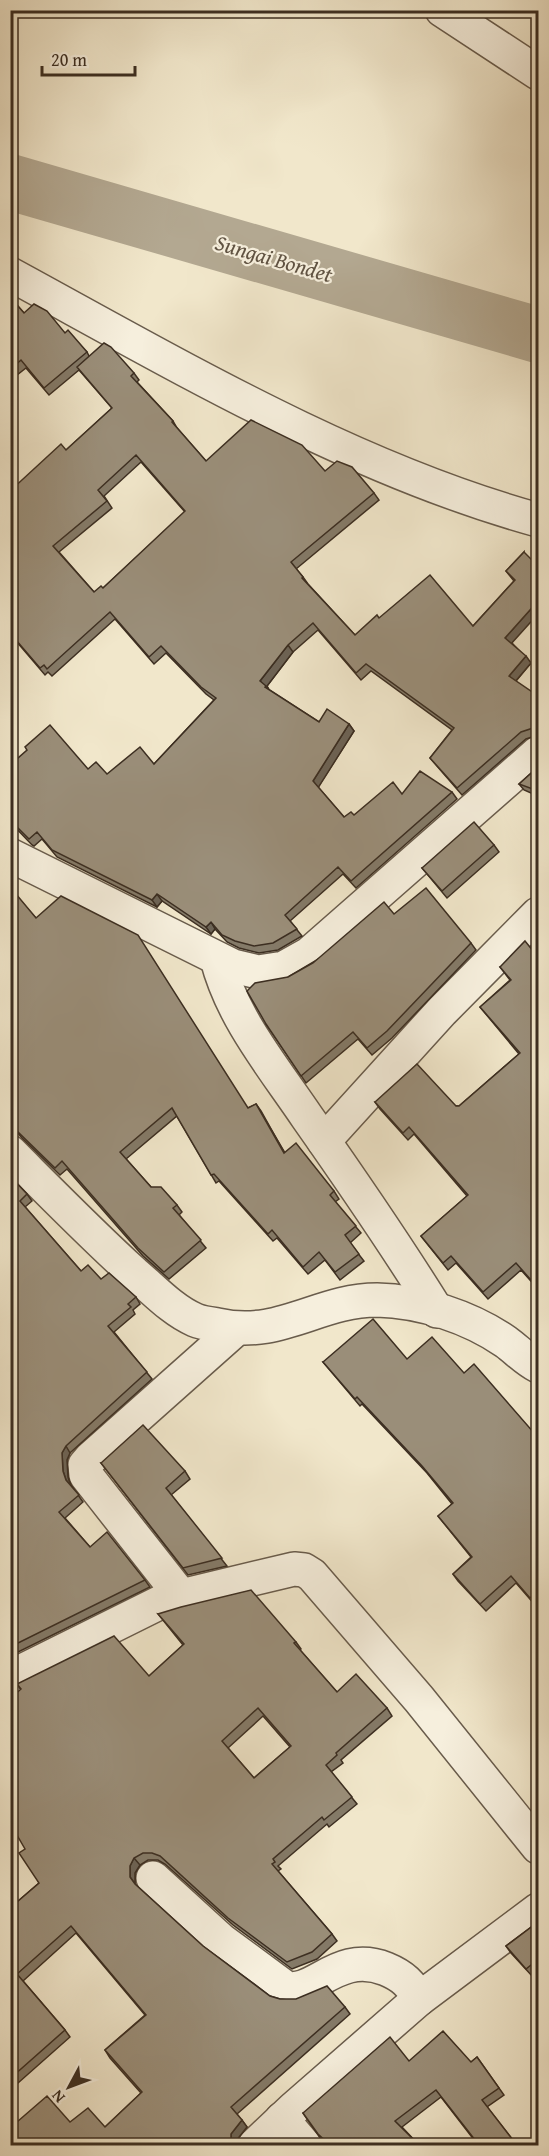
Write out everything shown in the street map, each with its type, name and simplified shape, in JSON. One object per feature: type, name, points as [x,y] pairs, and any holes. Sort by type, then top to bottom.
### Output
[{"type":"street","points":[[442,10],[538,73]]},
{"type":"street","points":[[10,274],[187,370],[303,428],[421,482],[538,520]]},
{"type":"street","points":[[10,855],[122,912],[178,937],[217,959],[258,972],[284,968],[309,954],[538,753]]},
{"type":"street","points":[[324,1141],[442,1011],[538,914]]},
{"type":"street","points":[[217,959],[223,982],[250,1034],[395,1243],[437,1311]]},
{"type":"street","points":[[10,1152],[88,1232],[168,1302],[196,1320],[236,1329],[283,1324],[350,1302],[378,1300],[417,1305],[464,1319],[505,1341],[538,1366]]},
{"type":"street","points":[[181,1596],[87,1475],[85,1465],[236,1329]]},
{"type":"street","points":[[10,1677],[163,1601],[294,1569],[304,1570],[312,1575],[419,1699],[538,1847]]},
{"type":"street","points":[[153,1878],[221,1940],[286,1988],[297,1989],[341,1967],[365,1963],[377,1965],[405,1978],[419,1999]]},
{"type":"street","points":[[254,2145],[419,1999],[538,1910]]},
{"type":"street","points":[[282,2119],[305,2145]]},
{"type":"building","points":[[10,297],[24,313],[34,304],[47,311],[65,333],[68,330],[87,352],[44,388],[21,360],[12,368],[10,367]]},
{"type":"building","points":[[104,343],[111,347],[134,373],[131,376],[206,461],[251,420],[302,445],[325,471],[337,461],[352,467],[374,493],[291,562],[302,578],[355,635],[377,615],[379,618],[430,575],[473,626],[515,580],[506,571],[524,552],[538,566],[538,601],[505,638],[526,656],[509,676],[538,696],[538,720],[533,728],[521,732],[457,788],[430,758],[454,728],[366,664],[356,673],[313,623],[288,645],[260,681],[265,687],[319,722],[327,709],[349,724],[313,781],[344,817],[351,812],[354,815],[393,782],[402,794],[420,771],[452,792],[351,881],[338,867],[285,915],[297,929],[273,943],[254,946],[222,935],[211,922],[206,927],[157,894],[152,900],[52,850],[37,832],[29,839],[10,820],[10,765],[27,750],[25,747],[50,725],[88,769],[96,762],[107,774],[140,747],[154,764],[216,698],[201,687],[161,646],[149,657],[110,612],[47,669],[44,665],[40,668],[10,633],[10,491],[61,444],[66,450],[112,408],[77,367]],"holes":[[[136,455],[185,511],[103,588],[101,586],[94,592],[53,546],[107,501],[98,490]]]},
{"type":"building","points":[[538,767],[538,791],[519,784]]},
{"type":"building","points":[[474,822],[494,845],[442,891],[422,868]]},
{"type":"building","points":[[426,888],[471,943],[387,1031],[367,1048],[353,1032],[301,1076],[247,991],[255,983],[288,977],[313,963],[384,902],[394,914]]},
{"type":"building","points":[[10,889],[36,918],[61,896],[138,935],[248,1108],[256,1104],[284,1153],[296,1143],[334,1191],[330,1195],[356,1226],[345,1235],[359,1254],[335,1272],[319,1252],[303,1267],[272,1230],[268,1234],[214,1174],[211,1175],[172,1108],[120,1152],[151,1187],[161,1187],[177,1205],[173,1208],[201,1240],[164,1272],[138,1248],[62,1161],[55,1168],[16,1130],[10,1123]]},
{"type":"building","points":[[525,941],[538,957],[538,1167],[532,1173],[538,1179],[538,1288],[516,1263],[483,1292],[451,1256],[443,1263],[421,1236],[468,1195],[409,1127],[403,1133],[375,1102],[417,1064],[456,1106],[459,1106],[520,1053],[480,1007],[511,980],[500,967]]},
{"type":"building","points":[[10,1176],[27,1194],[20,1201],[81,1271],[88,1265],[101,1279],[109,1273],[136,1297],[128,1304],[131,1307],[108,1326],[147,1372],[66,1446],[62,1453],[63,1471],[66,1480],[79,1495],[59,1512],[90,1547],[107,1532],[145,1580],[10,1647]]},
{"type":"building","points":[[373,1319],[407,1359],[432,1337],[464,1373],[474,1364],[534,1433],[538,1429],[538,1591],[530,1598],[511,1576],[480,1604],[453,1574],[472,1557],[438,1516],[453,1503],[422,1466],[357,1397],[355,1399],[323,1362]]},
{"type":"building","points":[[143,1425],[185,1471],[166,1488],[222,1558],[183,1568],[101,1463]]},
{"type":"building","points":[[251,1590],[337,1692],[356,1674],[387,1708],[336,1753],[337,1755],[326,1765],[352,1797],[324,1820],[322,1817],[273,1859],[275,1862],[272,1864],[332,1934],[312,1952],[287,1962],[228,1918],[160,1856],[143,1853],[134,1858],[130,1866],[130,1877],[135,1884],[203,1946],[270,1996],[280,1999],[296,1999],[327,1986],[345,2007],[231,2107],[242,2120],[231,2134],[232,2145],[10,2145],[10,2128],[47,2096],[70,2122],[88,2108],[105,2127],[142,2092],[105,2050],[146,2015],[71,1926],[17,1974],[65,2030],[13,2076],[10,2073],[10,1908],[39,1883],[19,1853],[25,1849],[10,1823],[15,1818],[10,1810],[10,1699],[21,1689],[17,1684],[114,1636],[149,1676],[184,1644],[158,1614]],"holes":[[[258,1708],[291,1746],[254,1778],[222,1741]]]},
{"type":"building","points":[[538,1922],[538,1964],[536,1961],[526,1969],[506,1946]]},
{"type":"building","points":[[443,2031],[471,2062],[477,2057],[499,2088],[482,2100],[515,2145],[479,2145],[436,2090],[395,2121],[419,2145],[330,2145],[318,2134],[303,2113],[390,2037],[409,2061]]},
{"type":"waterway","name":"Sungai Bondet","points":[[10,182],[538,335]]}]
